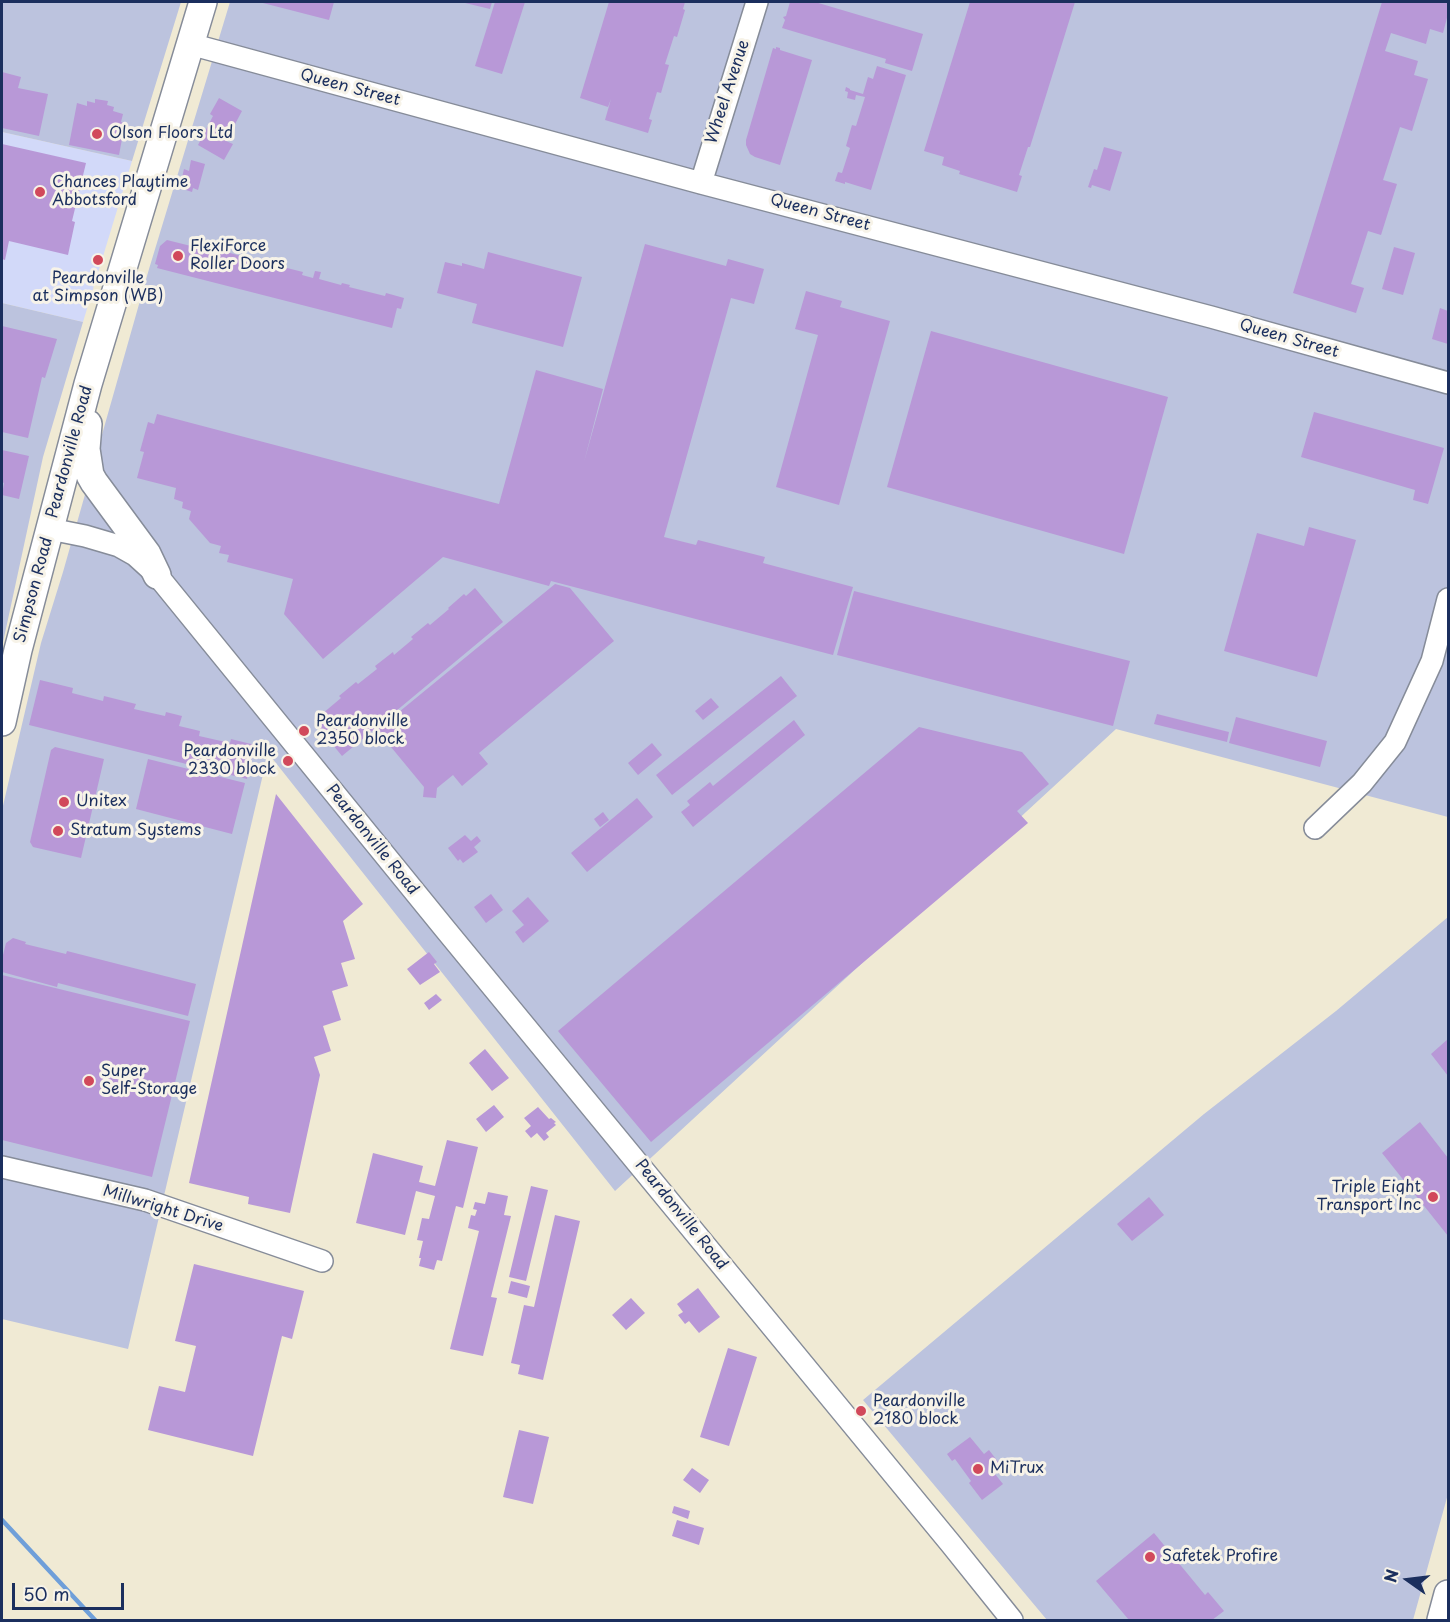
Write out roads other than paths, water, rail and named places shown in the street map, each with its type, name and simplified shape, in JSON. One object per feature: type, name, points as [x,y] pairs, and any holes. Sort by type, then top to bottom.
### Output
[{"type":"main road","name":"Peardonville Road","points":[[50,529],[88,384],[204,2]]},
{"type":"main road","points":[[88,384],[86,449],[90,475],[147,554],[157,575]]},
{"type":"main road","name":"Simpson Road","points":[[2,722],[50,529]]},
{"type":"main road","points":[[1441,1620],[1449,1594]]},
{"type":"street","name":"Wheel Avenue","points":[[701,183],[757,2]]},
{"type":"street","name":"Queen Street","points":[[190,44],[701,183],[1200,314],[1449,384]]},
{"type":"street","name":"Peardonville Road","points":[[50,529],[119,546],[135,555],[157,575],[1012,1620]]},
{"type":"street","points":[[1315,828],[1362,783],[1395,742],[1432,661],[1449,599]]},
{"type":"street","name":"Millwright Drive","points":[[2,1167],[145,1200],[322,1261]]},
{"type":"waterway","points":[[2,1520],[95,1620]]},
{"type":"place","name":"Olson Floors Ltd","points":[[97,134]]},
{"type":"place","name":"Chances Playtime Abbotsford","points":[[40,192]]},
{"type":"place","name":"FlexiForce Roller Doors","points":[[178,256]]},
{"type":"place","name":"Peardonville at Simpson (WB)","points":[[98,260]]},
{"type":"place","name":"Peardonville 2350 block","points":[[304,731]]},
{"type":"place","name":"Peardonville 2330 block","points":[[288,761]]},
{"type":"place","name":"Unitex","points":[[64,802]]},
{"type":"place","name":"Stratum Systems","points":[[58,831]]},
{"type":"place","name":"Super Self-Storage","points":[[89,1081]]},
{"type":"place","name":"Triple Eight Transport Inc","points":[[1433,1197]]},
{"type":"place","name":"Peardonville 2180 block","points":[[861,1411]]},
{"type":"place","name":"MiTrux","points":[[978,1469]]},
{"type":"place","name":"Safetek Profire","points":[[1150,1557]]}]
